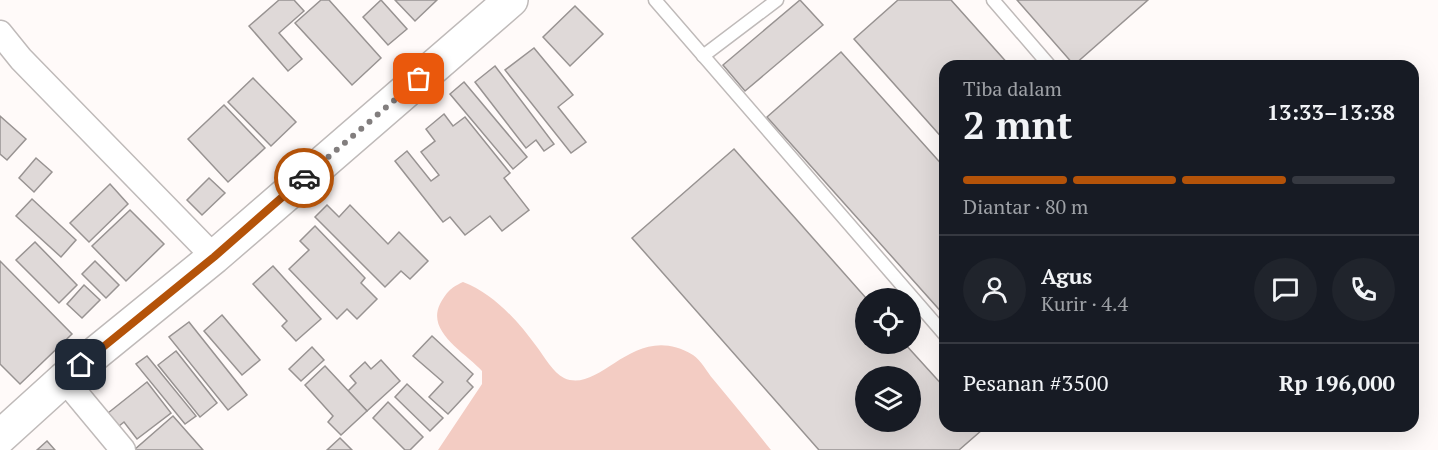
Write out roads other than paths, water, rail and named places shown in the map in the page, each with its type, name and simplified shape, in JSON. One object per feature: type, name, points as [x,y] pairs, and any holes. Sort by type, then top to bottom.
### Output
[{"type":"main road","points":[[0,437],[64,379],[214,257],[511,0]]},
{"type":"street","points":[[0,33],[21,58],[214,257]]},
{"type":"street","points":[[64,379],[123,450]]},
{"type":"lane","points":[[655,0],[939,328]]},
{"type":"lane","points":[[704,56],[777,0]]},
{"type":"lane","points":[[993,0],[1045,60]]}]
